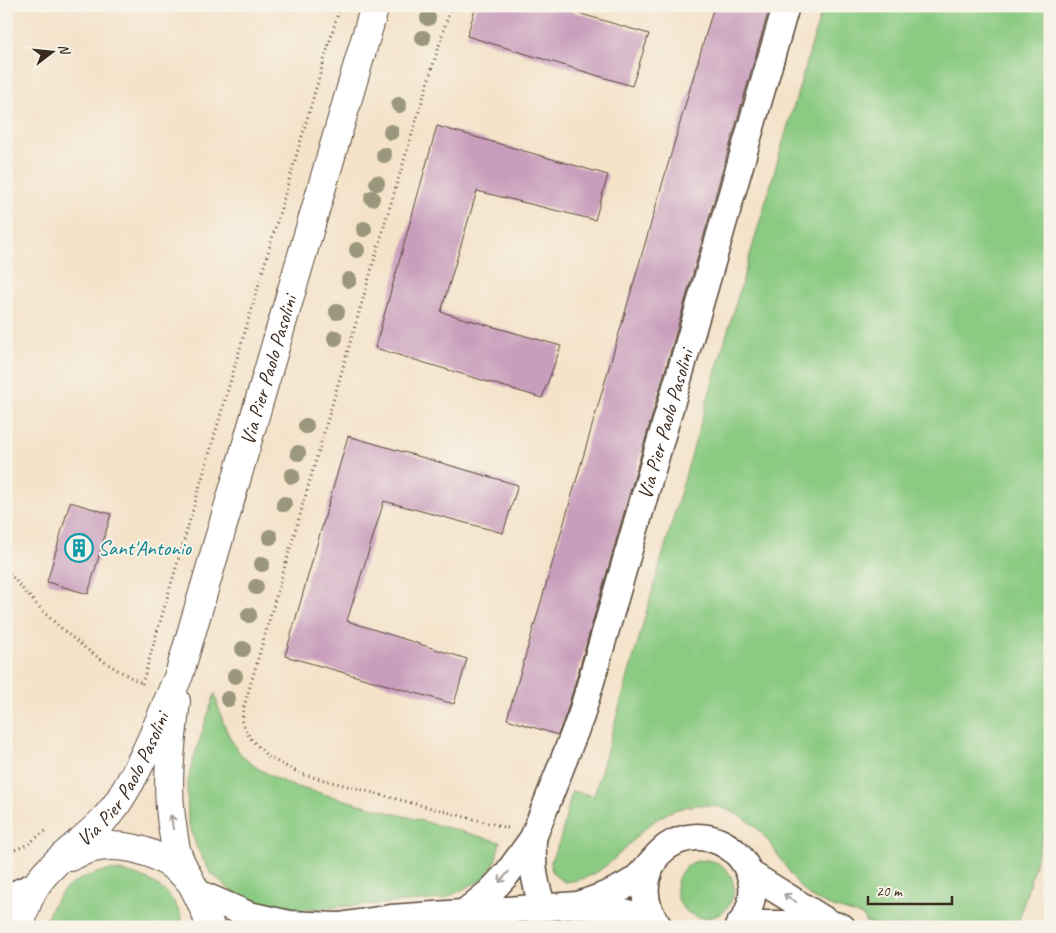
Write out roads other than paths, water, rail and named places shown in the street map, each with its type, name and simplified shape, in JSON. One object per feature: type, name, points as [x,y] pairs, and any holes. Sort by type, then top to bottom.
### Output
[{"type":"main road","name":"Via Pier Paolo Pasolini","points":[[20,927],[25,907],[43,878],[102,822],[117,804],[137,771],[175,683],[375,6]]},
{"type":"main road","name":"Via Pier Paolo Pasolini","points":[[175,683],[168,780],[171,820],[177,853],[208,916],[210,927]]},
{"type":"main road","name":"Via Pier Paolo Pasolini","points":[[43,878],[62,861],[77,853],[99,847],[122,846],[144,850],[165,860],[178,869],[195,888]]},
{"type":"street","name":"Via Pier Paolo Pasolini","points":[[465,912],[490,892],[507,874],[534,836],[581,716],[786,6]]},
{"type":"street","name":"Via Pier Paolo Pasolini","points":[[534,836],[532,861],[535,883],[543,907]]},
{"type":"street","points":[[578,905],[612,893],[634,881],[667,846],[694,836],[704,837],[723,842],[732,848],[740,856],[750,873],[751,903],[746,917],[739,925]]},
{"type":"street","points":[[657,856],[649,871],[645,884],[645,894],[652,917],[659,927]]},
{"type":"street","points":[[750,873],[836,925]]},
{"type":"street","points":[[6,898],[43,878]]},
{"type":"street","points":[[195,888],[249,915],[289,924],[335,926],[391,918],[578,905],[628,914],[659,927]]},
{"type":"street","points":[[739,925],[836,925]]},
{"type":"place","name":"Sant'Antonio","points":[[79,548]]}]
